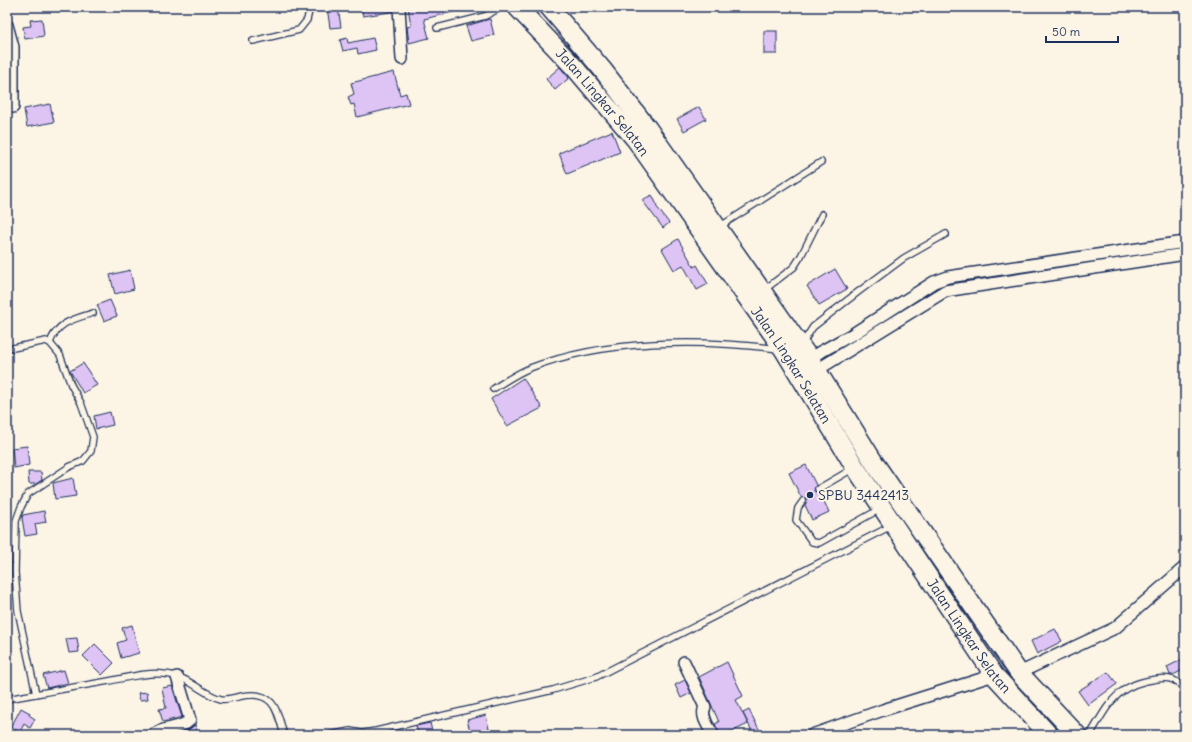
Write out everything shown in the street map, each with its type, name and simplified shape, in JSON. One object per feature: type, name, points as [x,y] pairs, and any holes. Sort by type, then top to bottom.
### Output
[{"type":"highway","name":"Jalan Lingkar Selatan","points":[[517,7],[574,67],[636,140],[800,360],[1019,673],[1077,735]]},
{"type":"highway","name":"Jalan Lingkar Selatan","points":[[549,7],[607,74],[648,129],[762,292],[800,360],[855,467],[892,525],[994,675],[1049,735]]},
{"type":"street","points":[[399,7],[402,59]]},
{"type":"street","points":[[7,25],[13,47],[13,107]]},
{"type":"street","points":[[800,360],[853,334],[934,282],[948,277],[1185,242]]},
{"type":"street","points":[[800,360],[945,291],[1185,254]]},
{"type":"street","points":[[1019,673],[1115,628],[1185,567]]},
{"type":"street","points":[[684,662],[705,707],[704,717],[713,735]]},
{"type":"street","points":[[812,735],[883,710],[994,675]]},
{"type":"street","points":[[153,735],[160,730],[171,732],[190,720],[177,677]]},
{"type":"lane","points":[[253,41],[299,30],[307,20],[310,7]]},
{"type":"lane","points":[[437,28],[485,16],[502,7]]},
{"type":"lane","points":[[717,228],[821,162]]},
{"type":"lane","points":[[762,292],[794,267],[802,256],[822,214]]},
{"type":"lane","points":[[493,390],[529,368],[568,357],[654,343],[699,343],[800,360],[813,328],[904,258],[946,234]]},
{"type":"lane","points":[[50,343],[53,334],[61,324],[93,313]]},
{"type":"lane","points":[[13,348],[35,342],[46,341],[50,343],[60,355],[71,385],[81,403],[93,437],[91,451],[83,461],[56,475],[28,494],[16,521],[15,572],[18,611],[36,694]]},
{"type":"lane","points":[[818,489],[855,467]]},
{"type":"lane","points":[[803,501],[798,508],[796,520],[812,542],[819,543],[882,508]]},
{"type":"lane","points":[[329,735],[350,731],[362,733],[376,732],[570,686],[596,677],[892,525]]},
{"type":"lane","points":[[7,699],[134,677],[163,674],[187,680],[216,697],[225,699],[249,695],[263,696],[270,701],[277,710],[284,735]]},
{"type":"lane","points":[[1090,735],[1105,709],[1118,694],[1131,686],[1166,678],[1174,679],[1180,683],[1185,691]]},
{"type":"building","points":[[327,7],[338,7],[341,27],[330,28]]},
{"type":"building","points":[[361,7],[391,7],[391,12],[363,16]]},
{"type":"building","points":[[408,7],[461,7],[461,10],[424,19],[429,38],[409,43],[407,27],[411,26]]},
{"type":"building","points":[[42,19],[44,36],[25,39],[23,27],[31,26],[30,20]]},
{"type":"building","points":[[490,19],[494,35],[471,41],[466,26]]},
{"type":"building","points":[[764,31],[777,31],[777,54],[764,54]]},
{"type":"building","points":[[347,38],[348,43],[373,38],[376,50],[358,54],[357,48],[343,51],[340,40]]},
{"type":"building","points":[[560,67],[569,78],[555,90],[546,79]]},
{"type":"building","points":[[394,72],[400,95],[406,93],[409,104],[357,117],[354,104],[351,105],[348,97],[354,94],[351,83]]},
{"type":"building","points":[[50,104],[54,122],[27,127],[24,109]]},
{"type":"building","points":[[699,107],[706,119],[684,131],[677,119]]},
{"type":"building","points":[[612,131],[620,152],[567,174],[559,153]]},
{"type":"building","points":[[652,195],[657,205],[656,206],[669,223],[663,228],[642,200]]},
{"type":"building","points":[[678,239],[694,267],[697,265],[708,284],[697,290],[683,265],[674,270],[662,249]]},
{"type":"building","points":[[835,269],[847,289],[819,305],[807,286]]},
{"type":"building","points":[[130,270],[134,289],[115,294],[110,275]]},
{"type":"building","points":[[110,300],[117,316],[104,321],[97,305]]},
{"type":"building","points":[[83,363],[97,385],[83,393],[70,371]]},
{"type":"building","points":[[523,378],[542,408],[507,426],[491,399]]},
{"type":"building","points":[[110,412],[113,425],[96,429],[94,416]]},
{"type":"building","points":[[27,446],[29,465],[14,468],[12,448]]},
{"type":"building","name":"SPBU 3442413","points":[[806,465],[816,485],[814,491],[820,493],[829,512],[812,520],[805,505],[807,499],[801,497],[789,473]]},
{"type":"building","points":[[28,472],[41,472],[42,480],[36,484],[29,484]]},
{"type":"building","points":[[73,478],[76,496],[55,499],[53,483]]},
{"type":"building","points":[[44,511],[46,522],[35,524],[37,534],[25,536],[22,518],[23,515]]},
{"type":"building","points":[[132,625],[139,653],[121,658],[117,643],[126,640],[122,628]]},
{"type":"building","points":[[1055,629],[1062,641],[1037,654],[1031,641]]},
{"type":"building","points":[[77,638],[79,652],[69,653],[66,639]]},
{"type":"building","points":[[95,644],[114,663],[102,675],[83,656]]},
{"type":"building","points":[[1185,658],[1185,669],[1170,675],[1167,667]]},
{"type":"building","points":[[727,662],[743,696],[736,700],[748,724],[725,735],[720,735],[715,724],[719,722],[699,677]]},
{"type":"building","points":[[64,670],[68,683],[47,688],[43,675]]},
{"type":"building","points":[[1108,672],[1117,684],[1088,705],[1078,691]]},
{"type":"building","points":[[685,680],[691,693],[681,698],[675,685]]},
{"type":"building","points":[[172,686],[182,717],[163,722],[159,709],[166,708],[162,688]]},
{"type":"building","points":[[147,692],[148,699],[140,700],[138,693]]},
{"type":"building","points":[[21,708],[30,713],[29,715],[35,719],[30,728],[24,724],[20,732],[11,727]]},
{"type":"building","points":[[749,710],[760,731],[754,735],[743,713]]},
{"type":"building","points":[[486,715],[489,729],[471,734],[467,720]]},
{"type":"building","points":[[430,723],[433,735],[419,735],[416,726]]},
{"type":"building","points":[[195,725],[198,735],[176,735],[189,729]]},
{"type":"place","name":"SPBU 3442413","points":[[810,495]]}]
